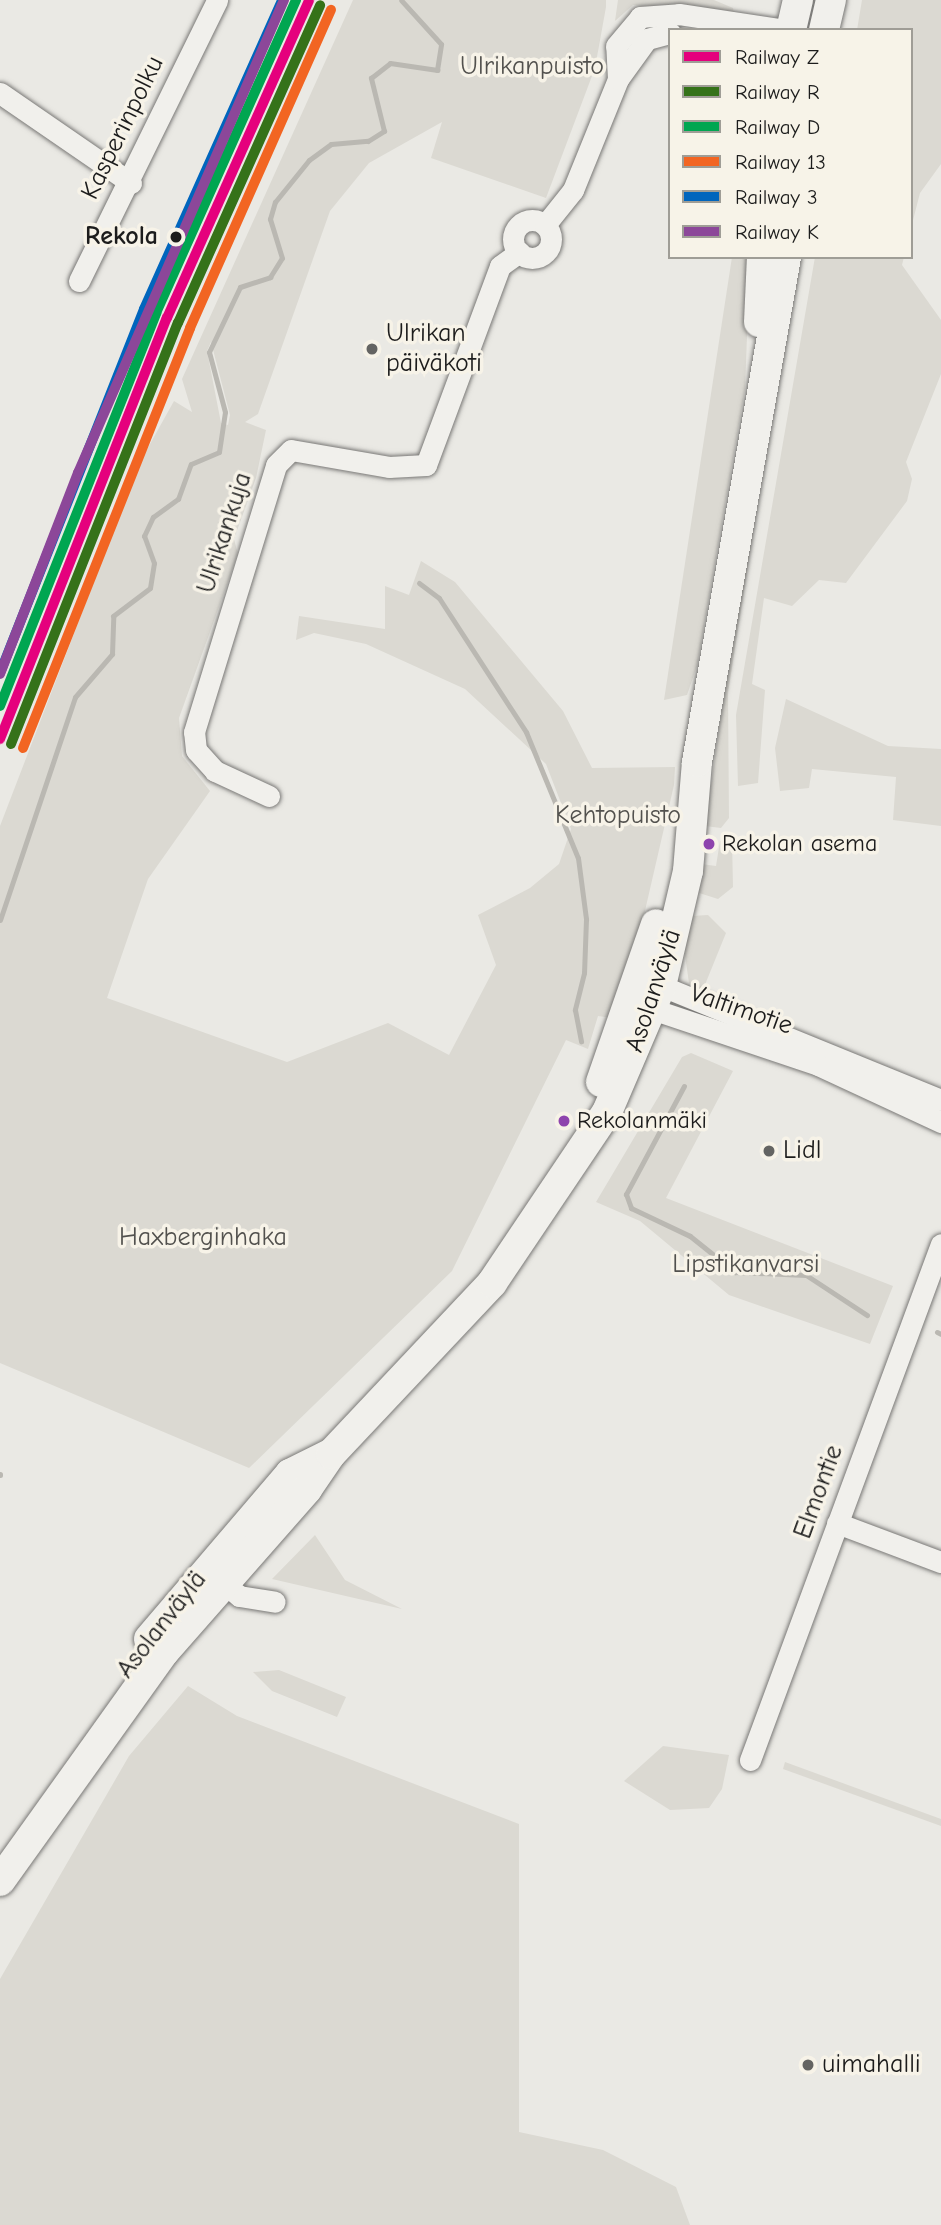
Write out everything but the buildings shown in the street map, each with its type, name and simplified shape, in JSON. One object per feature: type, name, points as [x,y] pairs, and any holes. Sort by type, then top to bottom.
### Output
[{"type":"main road","points":[[791,28],[798,0]]},
{"type":"main road","points":[[824,28],[831,0]]},
{"type":"main road","name":"Asolanväylä","points":[[758,407],[762,259]]},
{"type":"main road","name":"Asolanväylä","points":[[0,1881],[33,1828],[221,1575],[492,1283],[597,1131],[650,996],[688,871],[698,762],[786,259]]},
{"type":"street","name":"Kasperinpolku","points":[[79,281],[131,183],[217,0]]},
{"type":"street","name":"Ulrikankuja","points":[[618,79],[616,46],[640,17],[679,14],[772,28]]},
{"type":"street","name":"Ulrikankuja","points":[[269,796],[215,772],[196,750],[194,732],[276,465],[291,450],[389,467],[426,465],[500,266],[519,252],[514,241],[521,224],[545,225],[573,190],[618,79],[647,39],[668,34]]},
{"type":"street","points":[[0,93],[131,183]]},
{"type":"street","name":"Valtimotie","points":[[650,996],[941,1100]]},
{"type":"street","name":"Valtimotie","points":[[650,996],[818,1065],[941,1122]]},
{"type":"street","name":"Elmontie","points":[[750,1760],[941,1244]]},
{"type":"street","points":[[837,1523],[941,1562]]},
{"type":"green space","name":"Haxberginhaka","points":[[353,0],[606,0],[595,68],[546,198],[431,158],[442,122],[369,163],[330,211],[258,414],[245,422],[266,430],[256,478],[234,539],[238,554],[179,718],[182,756],[210,791],[148,879],[107,998],[287,1062],[388,1023],[449,1055],[496,965],[478,915],[530,888],[559,864],[571,829],[546,764],[465,689],[366,644],[314,633],[296,640],[299,616],[385,629],[385,586],[409,595],[421,561],[455,582],[563,711],[592,768],[675,767],[674,785],[620,1019],[598,1016],[588,1049],[566,1040],[452,1271],[249,1468],[0,1363],[0,826],[140,462],[174,401],[192,412],[182,379]],"holes":[[[211,342],[230,415],[228,425],[221,423],[207,351]]]},
{"type":"green space","points":[[618,0],[714,0],[733,8],[734,16],[633,5],[615,21]]},
{"type":"green space","points":[[862,0],[941,0],[941,164],[920,193],[913,220],[913,28],[857,28]]},
{"type":"green space","points":[[732,259],[750,259],[745,389],[697,666],[687,695],[664,700]]},
{"type":"green space","points":[[815,259],[904,259],[902,265],[941,320],[941,374],[906,462],[912,479],[907,501],[846,583],[819,580],[792,606],[764,598],[752,684],[765,690],[758,783],[738,786],[736,715]]},
{"type":"green space","points":[[750,516],[755,521],[728,693],[729,818],[721,828],[705,826]]},
{"type":"green space","points":[[786,699],[888,746],[941,749],[941,826],[893,820],[896,777],[812,769],[809,788],[780,791],[775,748]]},
{"type":"green space","points":[[720,841],[732,841],[733,887],[718,899],[696,892],[701,864],[716,866]]},
{"type":"green space","points":[[708,915],[726,933],[702,992],[689,983],[683,941],[691,916]]},
{"type":"green space","name":"Lipstikanvarsi","points":[[691,1053],[733,1071],[666,1198],[893,1286],[870,1344],[729,1295],[640,1221],[596,1202],[682,1057]]},
{"type":"green space","points":[[315,1535],[345,1580],[402,1609],[272,1579]]},
{"type":"green space","points":[[279,1670],[346,1697],[337,1717],[272,1691],[253,1672]]},
{"type":"green space","points":[[188,1686],[237,1716],[519,1824],[519,2132],[603,2150],[676,2187],[690,2225],[0,2225],[0,1979],[129,1756]]},
{"type":"green space","points":[[663,1746],[729,1755],[722,1789],[709,1808],[670,1810],[624,1781]]},
{"type":"green space","points":[[785,1762],[941,1819],[941,1826],[783,1769]]},
{"type":"waterway","points":[[0,920],[75,697],[112,654],[113,616],[150,588],[154,563],[144,536],[153,517],[178,499],[191,464],[219,452],[225,412],[209,352],[240,287],[270,277],[282,258],[270,219],[275,202],[309,160],[331,144],[368,141],[384,131],[371,78],[390,63],[437,70],[441,44],[401,0]]},
{"type":"waterway","points":[[419,583],[439,598],[526,732],[578,858],[586,919],[584,973],[575,1010],[581,1041]]},
{"type":"waterway","points":[[684,1086],[626,1194],[631,1208],[690,1236],[735,1272],[806,1275],[867,1315]]},
{"type":"waterway","points":[[937,1332],[941,1334]]},
{"type":"rail line","name":"3","points":[[0,673],[144,309],[282,0]]},
{"type":"rail line","name":"K","points":[[0,674],[78,473],[284,0]]},
{"type":"rail line","name":"D","points":[[0,706],[156,313],[296,0]]},
{"type":"rail line","name":"Z","points":[[0,739],[167,318],[309,0]]},
{"type":"rail line","name":"R","points":[[11,744],[178,323],[320,5]]},
{"type":"rail line","name":"13","points":[[23,748],[190,328],[331,10]]},
{"type":"place","name":"Rekola","points":[[176,237]]},
{"type":"place","name":"Ulrikan päiväkoti","points":[[372,349]]},
{"type":"place","name":"Rekolan asema","points":[[709,844]]},
{"type":"place","name":"Rekolanmäki","points":[[564,1121]]},
{"type":"place","name":"Lidl","points":[[769,1151]]},
{"type":"place","name":"uimahalli","points":[[808,2065]]},
{"type":"park label","name":"Ulrikanpuisto","points":[[532,67]]},
{"type":"park label","name":"Kehtopuisto","points":[[618,816]]}]
